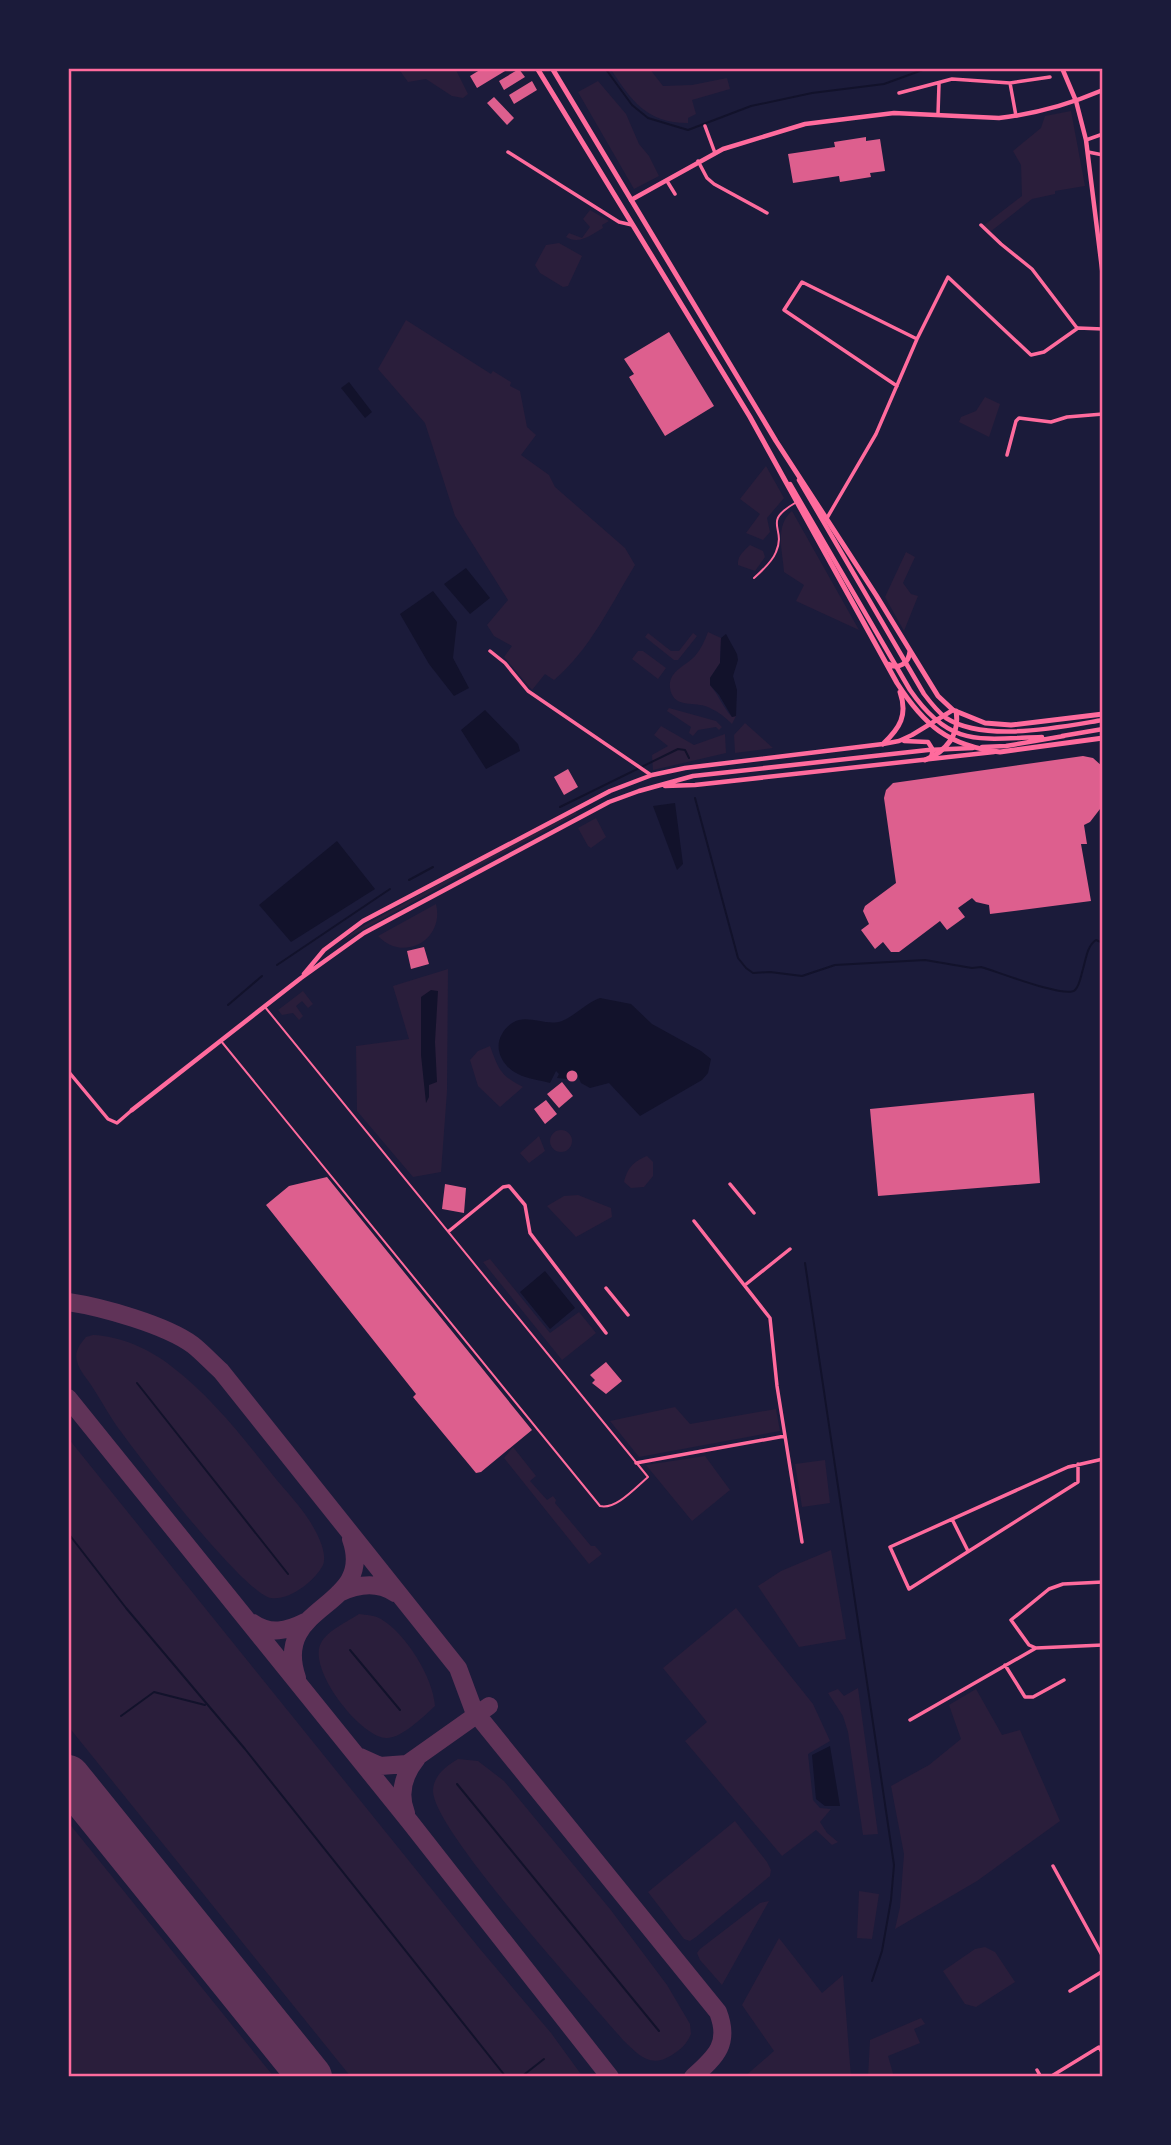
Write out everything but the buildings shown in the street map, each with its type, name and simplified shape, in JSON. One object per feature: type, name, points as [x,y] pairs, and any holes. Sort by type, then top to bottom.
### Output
[{"type":"main road","points":[[537,68],[750,417],[910,690],[940,724],[955,733],[976,739],[1064,736]]},
{"type":"main road","points":[[552,68],[924,694],[946,718],[973,728],[1004,731],[1103,720]]},
{"type":"main road","points":[[1062,68],[1076,101],[1086,140],[1103,277]]},
{"type":"main road","points":[[631,200],[715,153],[747,140],[805,124],[894,113],[999,118],[1076,101],[1103,90]]},
{"type":"main road","points":[[750,417],[914,709],[928,724],[953,739],[984,750],[1000,752]]},
{"type":"main road","points":[[776,441],[938,696],[954,710],[985,723],[1011,725],[1103,713]]},
{"type":"main road","points":[[887,664],[904,664],[909,659],[910,651]]},
{"type":"main road","points":[[883,744],[895,733],[903,718],[903,700],[897,683]]},
{"type":"main road","points":[[1094,715],[1103,708]]},
{"type":"main road","points":[[899,741],[954,710]]},
{"type":"main road","points":[[928,759],[953,739],[958,723],[954,710]]},
{"type":"main road","points":[[132,1110],[301,978],[364,933],[619,798],[693,776],[928,750],[1006,746],[1103,729]]},
{"type":"main road","points":[[658,786],[695,785],[1000,752],[1103,738]]},
{"type":"main road","points":[[301,978],[324,950],[363,921],[593,798],[652,775],[685,768],[899,741],[928,742],[933,750],[928,759]]},
{"type":"street","points":[[899,93],[952,79],[1010,83],[1050,77]]},
{"type":"street","points":[[938,114],[939,83]]},
{"type":"street","points":[[1010,83],[1016,116]]},
{"type":"street","points":[[705,126],[715,153]]},
{"type":"street","points":[[1086,140],[1103,134]]},
{"type":"street","points":[[508,152],[619,222],[632,225]]},
{"type":"street","points":[[1088,152],[1103,155]]},
{"type":"street","points":[[698,161],[707,178],[714,184],[767,213]]},
{"type":"street","points":[[666,180],[674,194]]},
{"type":"street","points":[[981,225],[1032,269],[1077,328]]},
{"type":"street","points":[[827,518],[876,433],[948,277],[1031,355],[1044,352],[1077,328],[1103,329]]},
{"type":"street","points":[[897,386],[784,310],[802,282],[918,339]]},
{"type":"street","points":[[1007,455],[1019,418],[1051,422],[1067,417],[1103,414]]},
{"type":"street","points":[[489,651],[505,663],[528,691],[652,775]]},
{"type":"street","points":[[68,1071],[108,1119],[117,1123],[132,1110]]},
{"type":"street","points":[[730,1184],[754,1213]]},
{"type":"street","points":[[449,1231],[503,1187],[509,1186],[525,1205],[530,1233],[606,1333]]},
{"type":"street","points":[[694,1221],[770,1318],[777,1386],[802,1542]]},
{"type":"street","points":[[745,1285],[790,1249]]},
{"type":"street","points":[[606,1287],[628,1315]]},
{"type":"street","points":[[636,1463],[785,1436]]},
{"type":"street","points":[[1078,1464],[1077,1482],[909,1589],[890,1548],[1068,1466],[1078,1464],[1103,1459]]},
{"type":"street","points":[[952,1519],[968,1551]]},
{"type":"street","points":[[1103,1582],[1063,1584],[1049,1588],[1011,1620],[1029,1646],[1036,1648],[1103,1645]]},
{"type":"street","points":[[910,1720],[1036,1648]]},
{"type":"street","points":[[1006,1665],[1025,1697],[1033,1697],[1064,1680]]},
{"type":"street","points":[[1053,1866],[1103,1957]]},
{"type":"street","points":[[1070,1991],[1103,1972]]},
{"type":"street","points":[[1050,2077],[1099,2048],[1103,2054]]},
{"type":"street","points":[[1037,2070],[1041,2077]]},
{"type":"lane","points":[[754,578],[777,550],[777,517],[781,511],[796,502]]},
{"type":"lane","points":[[220,1040],[600,1506],[611,1506],[648,1477],[265,1006]]},
{"type":"shaded area","points":[[398,68],[455,68],[468,94],[463,98],[452,96],[426,79],[408,82]]},
{"type":"shaded area","points":[[610,68],[649,68],[663,86],[692,85],[727,78],[730,89],[692,100],[696,114],[688,118],[688,123],[673,122],[641,108]]},
{"type":"shaded area","points":[[598,81],[626,114],[639,144],[649,156],[659,176],[634,189],[578,92]]},
{"type":"shaded area","points":[[1071,111],[1085,186],[1055,191],[1055,194],[1032,199],[990,232],[983,226],[1022,196],[1021,165],[1013,151],[1041,128],[1045,116]]},
{"type":"shaded area","points":[[590,210],[609,221],[602,225],[603,228],[585,238],[576,240],[566,237],[569,233],[582,238],[590,227],[583,219]]},
{"type":"shaded area","points":[[559,243],[582,256],[568,286],[563,287],[540,273],[535,265],[546,245]]},
{"type":"shaded area","points":[[406,320],[491,374],[493,371],[511,382],[510,386],[520,391],[527,427],[536,435],[521,455],[549,475],[555,487],[625,548],[635,565],[599,626],[578,655],[554,680],[545,674],[532,690],[504,657],[512,646],[494,636],[487,625],[508,600],[455,516],[425,423],[378,369]]},
{"type":"shaded area","points":[[349,382],[372,412],[365,418],[341,388]]},
{"type":"shaded area","points":[[985,397],[1000,404],[989,437],[959,422],[961,417],[976,411]]},
{"type":"shaded area","points":[[766,466],[784,498],[767,518],[770,532],[763,540],[746,533],[760,514],[740,499]]},
{"type":"shaded area","points":[[792,511],[859,630],[796,601],[804,585],[784,572],[781,540],[783,524]]},
{"type":"shaded area","points":[[750,545],[763,551],[765,557],[755,571],[738,565],[740,556]]},
{"type":"shaded area","points":[[906,552],[915,557],[903,583],[911,594],[918,596],[904,631],[885,597]]},
{"type":"shaded area","points":[[466,568],[490,598],[470,614],[444,584]]},
{"type":"shaded area","points":[[433,591],[457,622],[453,658],[469,688],[454,696],[429,664],[400,614]]},
{"type":"shaded area","points":[[708,632],[721,638],[720,663],[710,678],[710,685],[732,717],[736,716],[732,724],[709,708],[675,699],[670,688],[672,677],[695,656]]},
{"type":"shaded area","points":[[648,633],[671,651],[679,651],[693,633],[697,636],[678,660],[674,660],[645,637]]},
{"type":"shaded area","points":[[726,634],[738,660],[733,676],[737,690],[736,716],[732,717],[710,685],[710,678],[720,663],[721,638]]},
{"type":"shaded area","points":[[638,651],[643,651],[666,668],[658,679],[632,659]]},
{"type":"shaded area","points":[[669,708],[716,721],[722,727],[719,730],[716,727],[698,730],[693,736],[689,733],[691,727],[667,711]]},
{"type":"shaded area","points":[[485,710],[518,744],[520,751],[486,769],[461,730]]},
{"type":"shaded area","points":[[745,723],[773,748],[735,753],[734,735]]},
{"type":"shaded area","points":[[661,726],[694,745],[725,734],[726,753],[653,770],[652,755],[668,746],[654,735]]},
{"type":"shaded area","points":[[675,803],[683,864],[677,870],[653,806]]},
{"type":"shaded area","points":[[575,811],[577,814],[469,871],[468,868]]},
{"type":"shaded area","points":[[596,818],[606,837],[591,848],[578,828]]},
{"type":"shaded area","points":[[337,841],[375,889],[291,942],[259,905]]},
{"type":"shaded area","points":[[464,870],[466,873],[342,941],[356,930]]},
{"type":"shaded area","points":[[436,904],[434,928],[420,944],[399,947],[388,944],[378,936]]},
{"type":"shaded area","points":[[448,969],[447,1091],[441,1172],[413,1177],[357,1111],[356,1046],[409,1039],[393,986]]},
{"type":"shaded area","points":[[431,990],[438,991],[435,1042],[437,1082],[429,1085],[426,1103],[421,1055],[421,997]]},
{"type":"shaded area","points":[[303,991],[313,1004],[308,1008],[302,1001],[296,1006],[303,1016],[299,1020],[293,1013],[282,1015],[278,1010]]},
{"type":"shaded area","points":[[600,998],[631,1004],[652,1024],[701,1051],[711,1059],[708,1073],[702,1080],[640,1116],[609,1083],[590,1088],[581,1083],[573,1070],[567,1074],[568,1079],[557,1078],[559,1074],[556,1071],[550,1083],[522,1076],[504,1062],[499,1051],[499,1040],[512,1023],[524,1019],[551,1023],[562,1021]]},
{"type":"shaded area","points":[[490,1046],[501,1071],[523,1087],[500,1107],[478,1086],[470,1060],[478,1051]]},
{"type":"shaded area","points":[[561,1130],[569,1133],[572,1141],[569,1149],[561,1152],[553,1149],[550,1141],[553,1133]]},
{"type":"shaded area","points":[[539,1136],[545,1151],[529,1163],[520,1153]]},
{"type":"shaded area","points":[[647,1156],[653,1162],[653,1176],[644,1187],[631,1188],[624,1182],[627,1172]]},
{"type":"shaded area","points":[[578,1195],[611,1208],[612,1217],[576,1237],[547,1206],[564,1196]]},
{"type":"shaded area","points":[[490,1259],[550,1333],[579,1312],[596,1333],[562,1360],[483,1262]]},
{"type":"shaded area","points":[[545,1271],[575,1308],[550,1329],[520,1292]]},
{"type":"shaded area","points":[[93,1335],[134,1344],[154,1354],[186,1378],[227,1419],[302,1510],[318,1536],[323,1548],[323,1565],[308,1583],[286,1596],[271,1598],[258,1591],[217,1551],[118,1428],[80,1368],[76,1358],[78,1348],[86,1337]]},
{"type":"shaded area","points":[[675,1407],[690,1424],[776,1409],[780,1431],[639,1457],[610,1421]]},
{"type":"shaded area","points":[[68,1438],[480,1949],[551,2033],[583,2077],[351,2077],[68,1726]]},
{"type":"shaded area","points":[[513,1447],[536,1476],[530,1481],[547,1500],[553,1496],[555,1503],[591,1546],[595,1546],[602,1554],[589,1564],[504,1458]]},
{"type":"shaded area","points":[[705,1456],[730,1490],[692,1521],[646,1465]]},
{"type":"shaded area","points":[[825,1460],[830,1503],[802,1507],[795,1464]]},
{"type":"shaded area","points":[[831,1550],[846,1639],[799,1647],[758,1586],[781,1571]]},
{"type":"shaded area","points":[[736,1608],[813,1704],[830,1741],[808,1754],[813,1800],[820,1808],[831,1809],[820,1822],[827,1833],[838,1842],[832,1845],[816,1830],[782,1856],[685,1741],[707,1722],[663,1668]]},
{"type":"shaded area","points":[[359,1614],[379,1618],[400,1635],[417,1657],[433,1695],[435,1706],[412,1726],[392,1737],[375,1734],[362,1726],[338,1699],[321,1668],[319,1654],[324,1638]]},
{"type":"shaded area","points":[[858,1688],[878,1834],[863,1835],[848,1732],[843,1716],[828,1693],[838,1689],[844,1696]]},
{"type":"shaded area","points":[[976,1689],[1002,1735],[1020,1730],[1060,1821],[977,1881],[895,1929],[900,1907],[904,1854],[891,1786],[929,1765],[961,1739],[949,1705]]},
{"type":"shaded area","points":[[830,1746],[840,1806],[825,1806],[816,1799],[812,1755]]},
{"type":"shaded area","points":[[458,1759],[478,1761],[504,1781],[610,1909],[667,1985],[690,2024],[691,2034],[678,2051],[657,2061],[634,2051],[484,1877],[440,1811],[433,1791],[438,1776]]},
{"type":"shaded area","points":[[735,1821],[767,1862],[771,1870],[770,1876],[696,1937],[690,1941],[684,1939],[648,1892]]},
{"type":"shaded area","points":[[68,1822],[274,2077],[68,2077]]},
{"type":"shaded area","points":[[859,1891],[879,1894],[872,1939],[857,1938]]},
{"type":"shaded area","points":[[769,1901],[722,1985],[697,1953],[760,1903]]},
{"type":"shaded area","points":[[779,1938],[822,1993],[843,1975],[851,2077],[744,2077],[774,2051],[742,2005]]},
{"type":"shaded area","points":[[985,1947],[995,1952],[1015,1982],[976,2007],[965,2004],[943,1971],[975,1949]]},
{"type":"shaded area","points":[[921,2018],[925,2024],[914,2029],[920,2043],[888,2056],[894,2077],[868,2077],[870,2040]]},
{"type":"waterway","points":[[605,68],[632,105],[648,118],[688,130],[751,106],[812,93],[884,84],[928,68]]},
{"type":"waterway","points":[[1026,68],[1037,68]]},
{"type":"waterway","points":[[560,807],[678,749],[685,750],[689,758]]},
{"type":"waterway","points":[[695,798],[738,958],[753,973],[802,976],[835,965],[925,960],[972,968],[981,967],[1045,988],[1069,992],[1075,990],[1078,985],[1091,946],[1096,940],[1103,943]]},
{"type":"waterway","points":[[409,880],[433,867]]},
{"type":"waterway","points":[[277,965],[390,889]]},
{"type":"waterway","points":[[228,1005],[262,976]]},
{"type":"waterway","points":[[805,1263],[894,1865],[882,1951],[872,1981]]},
{"type":"waterway","points":[[137,1383],[288,1574]]},
{"type":"waterway","points":[[68,1533],[126,1608],[245,1749],[506,2077]]},
{"type":"waterway","points":[[350,1650],[400,1710]]},
{"type":"waterway","points":[[121,1716],[154,1692],[205,1705]]},
{"type":"waterway","points":[[457,1784],[659,2031]]},
{"type":"waterway","points":[[521,2077],[544,2059]]},
{"type":"taxiway","points":[[68,1302],[98,1308],[167,1331],[193,1345],[221,1371],[458,1668],[474,1711],[718,2012],[723,2032],[722,2041],[715,2055],[693,2077]]},
{"type":"taxiway","points":[[68,1398],[410,1822],[610,2077]]},
{"type":"taxiway","points":[[297,1678],[293,1653],[298,1634],[309,1619],[338,1594],[349,1580],[355,1562],[351,1539]]},
{"type":"taxiway","points":[[339,1593],[367,1585],[395,1593]]},
{"type":"taxiway","points":[[253,1623],[266,1629],[279,1630],[305,1622]]},
{"type":"taxiway","points":[[360,1757],[380,1766],[407,1764],[489,1706]]},
{"type":"taxiway","points":[[406,1813],[404,1784],[417,1758]]},
{"type":"runway","points":[[68,1777],[310,2077]]}]
